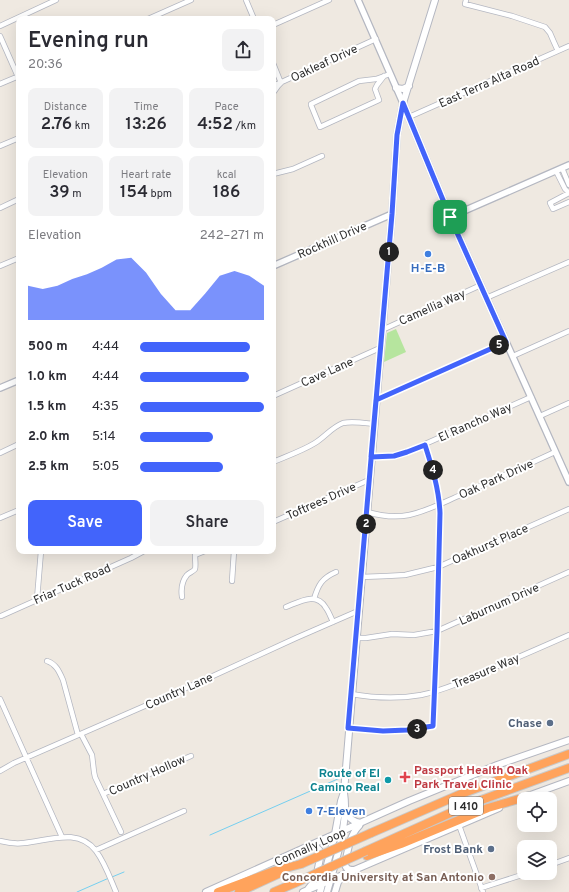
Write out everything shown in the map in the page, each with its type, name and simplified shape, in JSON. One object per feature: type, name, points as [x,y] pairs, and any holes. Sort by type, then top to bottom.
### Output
[{"type":"highway","name":"Connally Loop","points":[[239,892],[461,794],[569,754]]},
{"type":"highway","name":"I 410","points":[[274,892],[367,853],[468,805],[569,768]]},
{"type":"highway","points":[[367,853],[402,844],[488,808],[517,800]]},
{"type":"highway","points":[[218,892],[274,871],[301,864]]},
{"type":"main road","points":[[320,892],[344,792],[348,728],[392,214],[397,135],[403,103],[435,0]]},
{"type":"main road","points":[[396,88],[403,89],[408,86]]},
{"type":"main road","points":[[206,892],[335,834],[497,765],[569,740]]},
{"type":"main road","points":[[540,792],[569,781]]},
{"type":"main road","points":[[327,892],[332,880],[343,831],[346,801],[344,792]]},
{"type":"main road","points":[[304,892],[517,801]]},
{"type":"main road","points":[[345,810],[346,814],[351,820],[361,823]]},
{"type":"main road","points":[[357,870],[347,868],[345,864],[352,836],[354,831],[361,823]]},
{"type":"main road","points":[[304,892],[316,879],[321,853],[316,847],[311,846]]},
{"type":"main road","points":[[335,892],[339,880],[344,875]]},
{"type":"street","points":[[22,16],[56,0]]},
{"type":"street","points":[[155,16],[190,0]]},
{"type":"street","points":[[246,0],[253,16]]},
{"type":"street","points":[[276,24],[329,0]]},
{"type":"street","points":[[358,0],[376,39],[450,217],[555,452],[566,468],[569,482]]},
{"type":"street","points":[[466,2],[545,27],[550,33],[558,51]]},
{"type":"street","points":[[0,26],[16,19]]},
{"type":"street","points":[[0,36],[16,71]]},
{"type":"street","name":"Oakleaf Drive","points":[[276,85],[376,39]]},
{"type":"street","name":"East Terra Alta Road","points":[[409,117],[569,46]]},
{"type":"street","points":[[276,70],[281,83],[276,89]]},
{"type":"street","points":[[384,76],[375,89],[379,100],[320,127],[311,104],[359,81],[370,80],[390,74]]},
{"type":"street","points":[[0,84],[16,78]]},
{"type":"street","points":[[0,146],[16,139]]},
{"type":"street","points":[[276,173],[293,169],[322,156]]},
{"type":"street","points":[[450,217],[569,165]]},
{"type":"street","points":[[562,168],[567,184],[565,189],[569,193],[550,202],[553,209],[569,202]]},
{"type":"street","points":[[556,171],[567,184]]},
{"type":"street","points":[[558,199],[561,205]]},
{"type":"street","points":[[0,208],[16,200]]},
{"type":"street","name":"Rockhill Drive","points":[[276,265],[392,214]]},
{"type":"street","points":[[0,266],[16,259]]},
{"type":"street","points":[[486,298],[569,262]]},
{"type":"street","name":"Camellia Way","points":[[382,330],[481,285]]},
{"type":"street","points":[[513,356],[569,331]]},
{"type":"street","points":[[376,400],[506,342]]},
{"type":"street","name":"Cave Lane","points":[[276,395],[380,348]]},
{"type":"street","points":[[0,388],[16,381]]},
{"type":"street","name":"El Rancho Way","points":[[371,457],[394,456],[407,452],[531,397]]},
{"type":"street","points":[[540,416],[569,403]]},
{"type":"street","points":[[276,461],[314,444],[332,429],[343,424],[349,422],[374,424]]},
{"type":"street","points":[[0,453],[16,445]]},
{"type":"street","points":[[348,728],[383,731],[407,730],[433,726],[437,631],[439,504],[433,470],[425,445]]},
{"type":"street","name":"Oak Park Drive","points":[[367,512],[384,516],[400,516],[416,513],[555,452]]},
{"type":"street","name":"Toftrees Drive","points":[[276,521],[369,480]]},
{"type":"street","name":"Oakhurst Place","points":[[361,577],[404,575],[438,567],[569,509]]},
{"type":"street","points":[[0,518],[16,511]]},
{"type":"street","points":[[37,600],[42,554]]},
{"type":"street","name":"Friar Tuck Road","points":[[0,616],[138,554]]},
{"type":"street","points":[[182,597],[182,587],[185,578],[196,567],[193,554]]},
{"type":"street","points":[[232,581],[234,554]]},
{"type":"street","points":[[314,599],[316,589],[323,580],[328,575],[336,572]]},
{"type":"street","name":"Laburnum Drive","points":[[356,638],[392,634],[414,635],[437,631],[569,572]]},
{"type":"street","points":[[286,607],[308,598],[314,599],[323,603],[333,622]]},
{"type":"street","name":"Country Lane","points":[[0,772],[14,763],[358,611]]},
{"type":"street","name":"Treasure Way","points":[[351,694],[382,698],[406,697],[423,694],[468,680],[569,635]]},
{"type":"street","points":[[47,661],[54,665],[60,673],[80,734],[92,756],[94,772],[121,832]]},
{"type":"street","points":[[1,702],[62,837]]},
{"type":"street","name":"Country Hollow","points":[[103,794],[191,756]]},
{"type":"street","points":[[96,850],[184,812]]},
{"type":"street","points":[[459,825],[482,890],[517,877]]},
{"type":"street","points":[[0,841],[24,843],[62,837],[80,839],[96,850],[108,872],[116,892]]},
{"type":"street","points":[[557,862],[569,858]]},
{"type":"green space","points":[[396,329],[406,352],[384,362],[387,333]]},
{"type":"waterway","points":[[210,835],[340,778]]},
{"type":"waterway","points":[[112,877],[124,872]]},
{"type":"waterway","points":[[77,892],[109,878]]},
{"type":"place","name":"H-E-B","points":[[428,254]]},
{"type":"place","name":"Chase","points":[[550,723]]},
{"type":"place","name":"Passport Health Oak Park Travel Clinic","points":[[405,777]]},
{"type":"place","name":"Route of El Camino Real","points":[[388,780]]},
{"type":"place","name":"7-Eleven","points":[[309,811]]},
{"type":"place","name":"Frost Bank","points":[[491,849]]},
{"type":"place","name":"Concordia University at San Antonio","points":[[492,877]]},
{"type":"route","points":[[403,103],[450,217],[506,342],[376,400],[371,457],[394,456],[425,445],[433,470],[440,513],[433,726],[407,730],[383,731],[348,728],[369,480],[392,214],[397,135],[403,103]]}]
